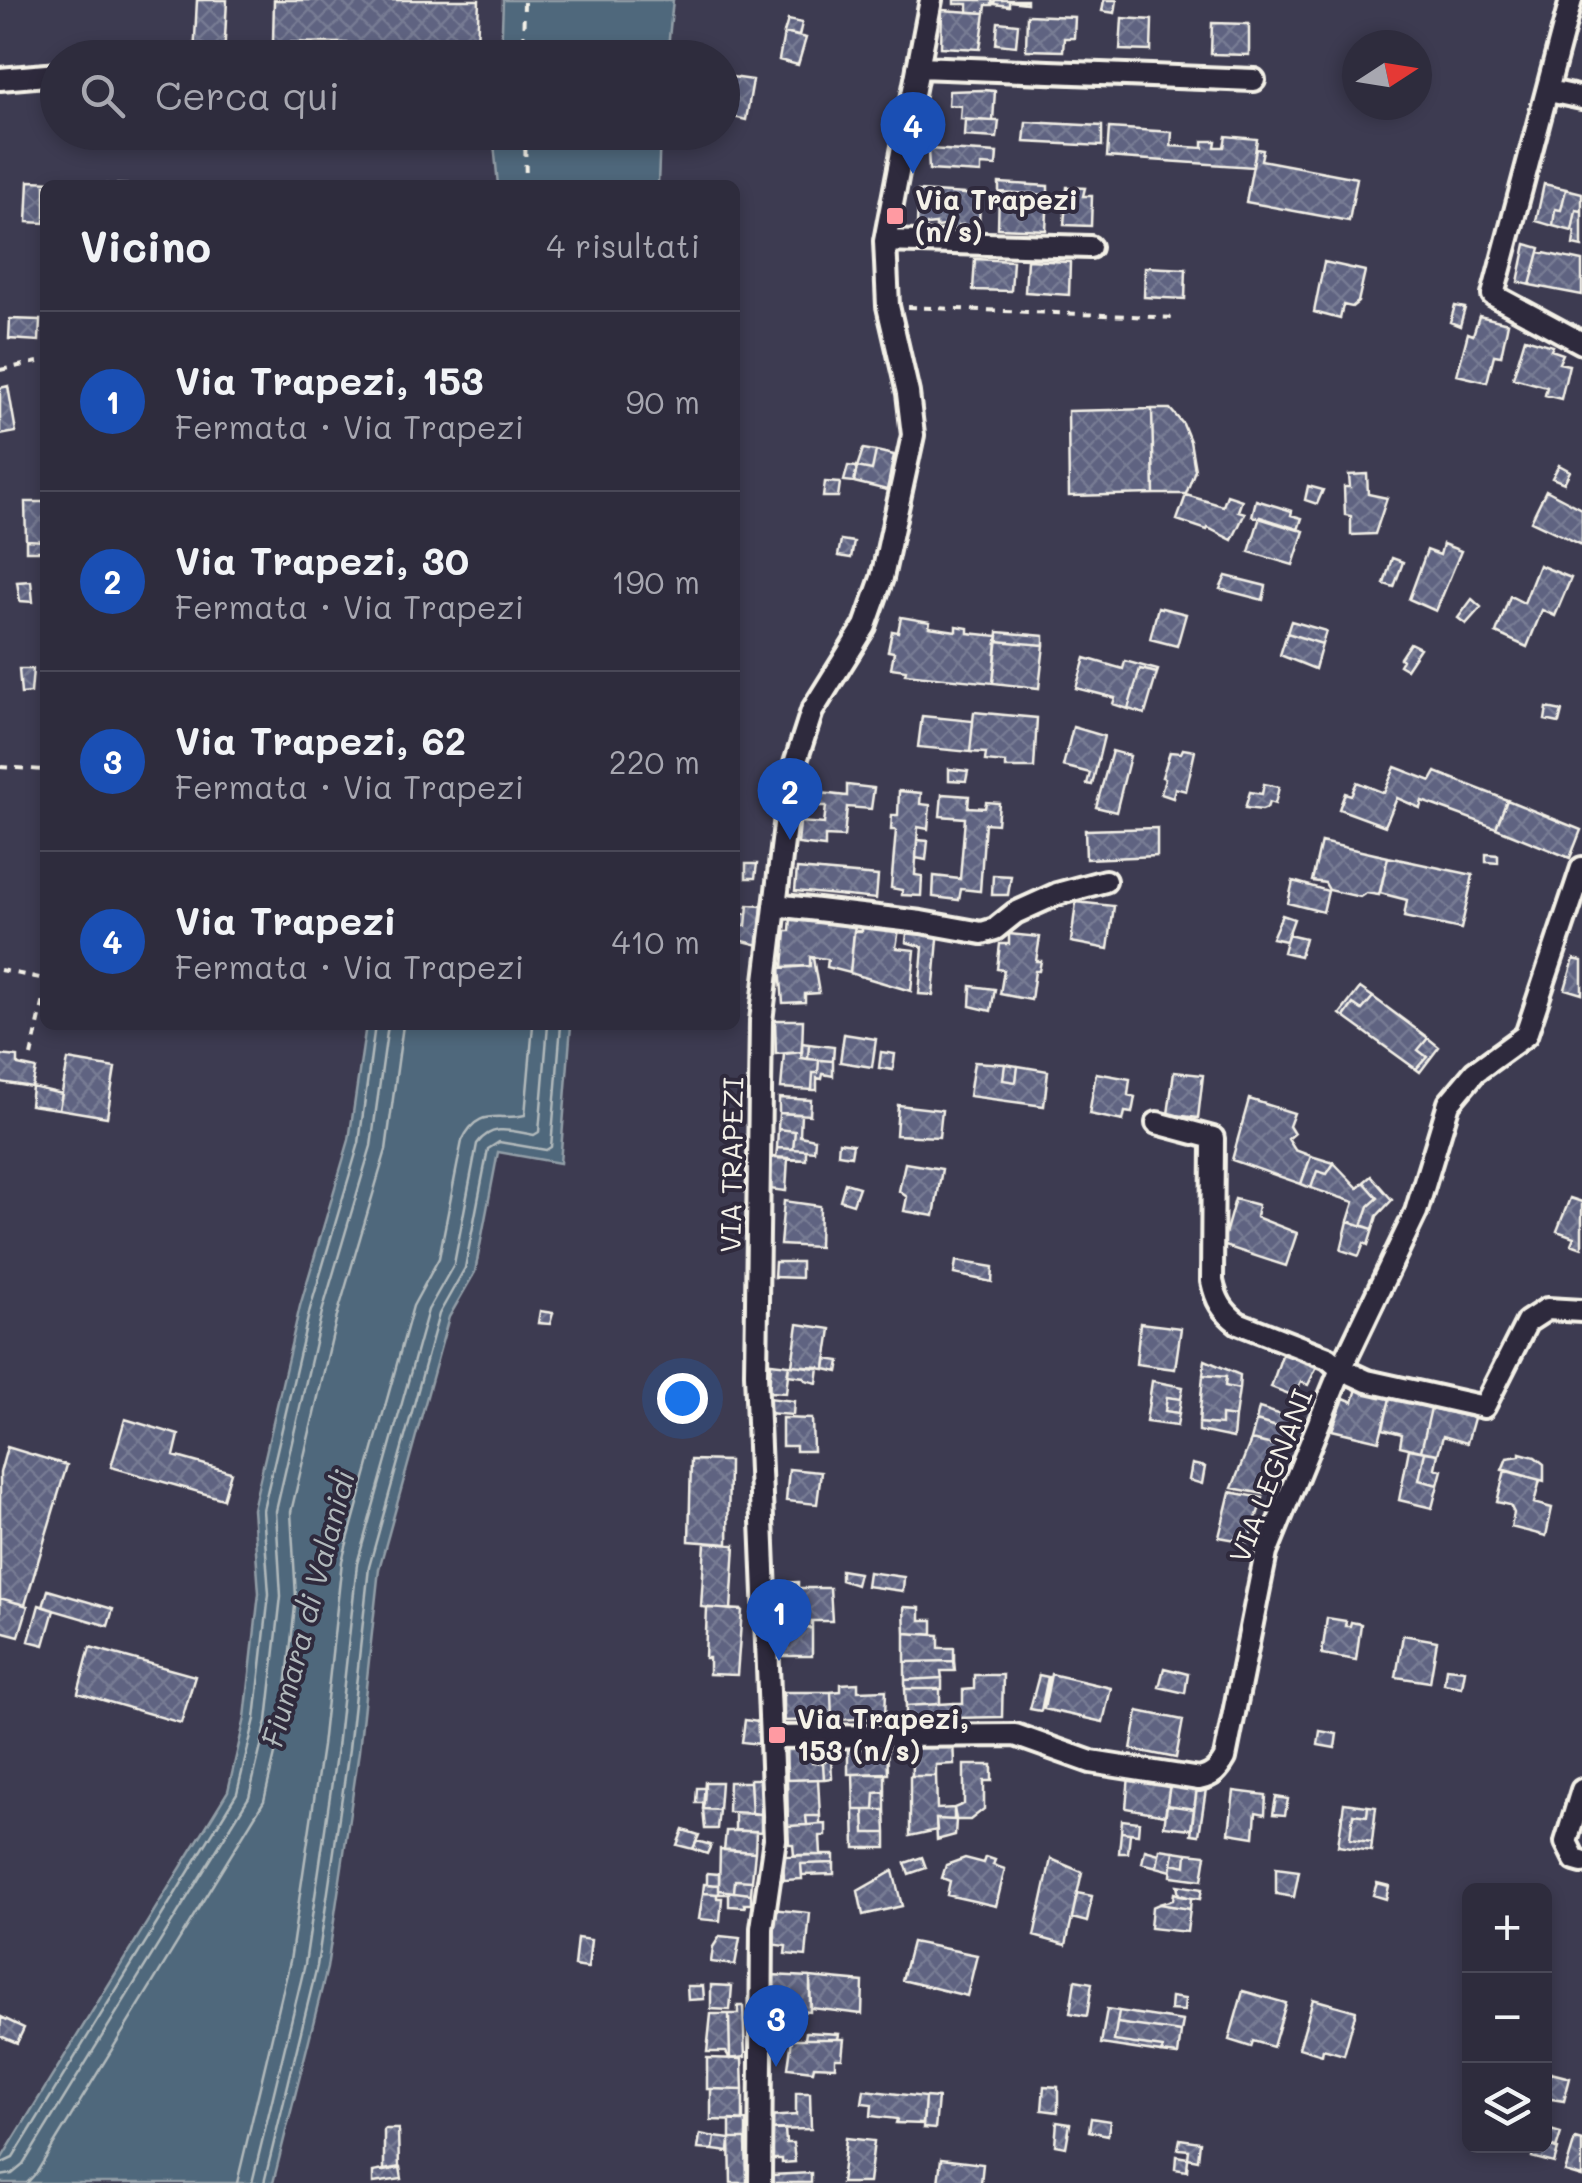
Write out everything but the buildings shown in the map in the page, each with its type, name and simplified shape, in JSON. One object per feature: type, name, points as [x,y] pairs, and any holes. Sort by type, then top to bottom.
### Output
[{"type":"street","name":"VIA TRAPEZI","points":[[760,2183],[762,1928],[775,1839],[756,1372],[761,1021],[791,776],[812,712],[865,626],[882,578],[913,435],[908,392],[888,306],[885,241],[930,0]]},
{"type":"street","points":[[1571,0],[1492,295],[1582,344]]},
{"type":"street","points":[[918,67],[1254,80]]},
{"type":"street","points":[[0,78],[40,75]]},
{"type":"street","points":[[1549,91],[1582,98]]},
{"type":"street","points":[[885,241],[1090,246]]},
{"type":"street","name":"VIA LEGNANI","points":[[771,1737],[1015,1735],[1092,1762],[1199,1778],[1210,1776],[1226,1758],[1266,1553],[1341,1370],[1416,1212],[1449,1103],[1475,1072],[1526,1035],[1574,919],[1582,868]]},
{"type":"street","points":[[775,904],[982,933],[1056,894],[1106,881]]},
{"type":"street","points":[[1156,1123],[1213,1138],[1212,1280],[1215,1298],[1225,1314],[1238,1323],[1328,1358],[1341,1370],[1407,1392],[1484,1408],[1527,1322],[1547,1308],[1582,1311]]},
{"type":"street","points":[[1582,1790],[1566,1842],[1575,1860],[1582,1862]]},
{"type":"path","points":[[523,40],[524,0]]},
{"type":"path","points":[[525,150],[526,180]]},
{"type":"path","points":[[888,306],[1178,318]]},
{"type":"path","points":[[0,370],[38,362]]},
{"type":"path","points":[[0,767],[40,770]]},
{"type":"path","points":[[0,970],[40,978]]},
{"type":"path","points":[[31,1056],[40,1016]]},
{"type":"water","points":[[503,0],[673,0],[669,40],[502,40]]},
{"type":"water","points":[[495,150],[659,150],[658,180],[498,180]]},
{"type":"water","name":"Fiumara di Valanidi","points":[[365,1030],[571,1030],[560,1163],[498,1152],[475,1272],[449,1317],[379,1569],[359,1751],[327,1968],[273,2183],[0,2183],[0,2161],[228,1791],[245,1718],[259,1593],[253,1509],[300,1306],[349,1140]]},
{"type":"place","name":"Via Trapezi","points":[[913,174]]},
{"type":"place","name":"Via Trapezi (n/s)","points":[[895,216]]},
{"type":"place","name":"Via Trapezi, 30","points":[[790,840]]},
{"type":"place","name":"Via Trapezi, 153","points":[[779,1661]]},
{"type":"place","name":"Via Trapezi, 153 (n/s)","points":[[777,1735]]},
{"type":"place","name":"Via Trapezi, 62","points":[[776,2067]]}]
